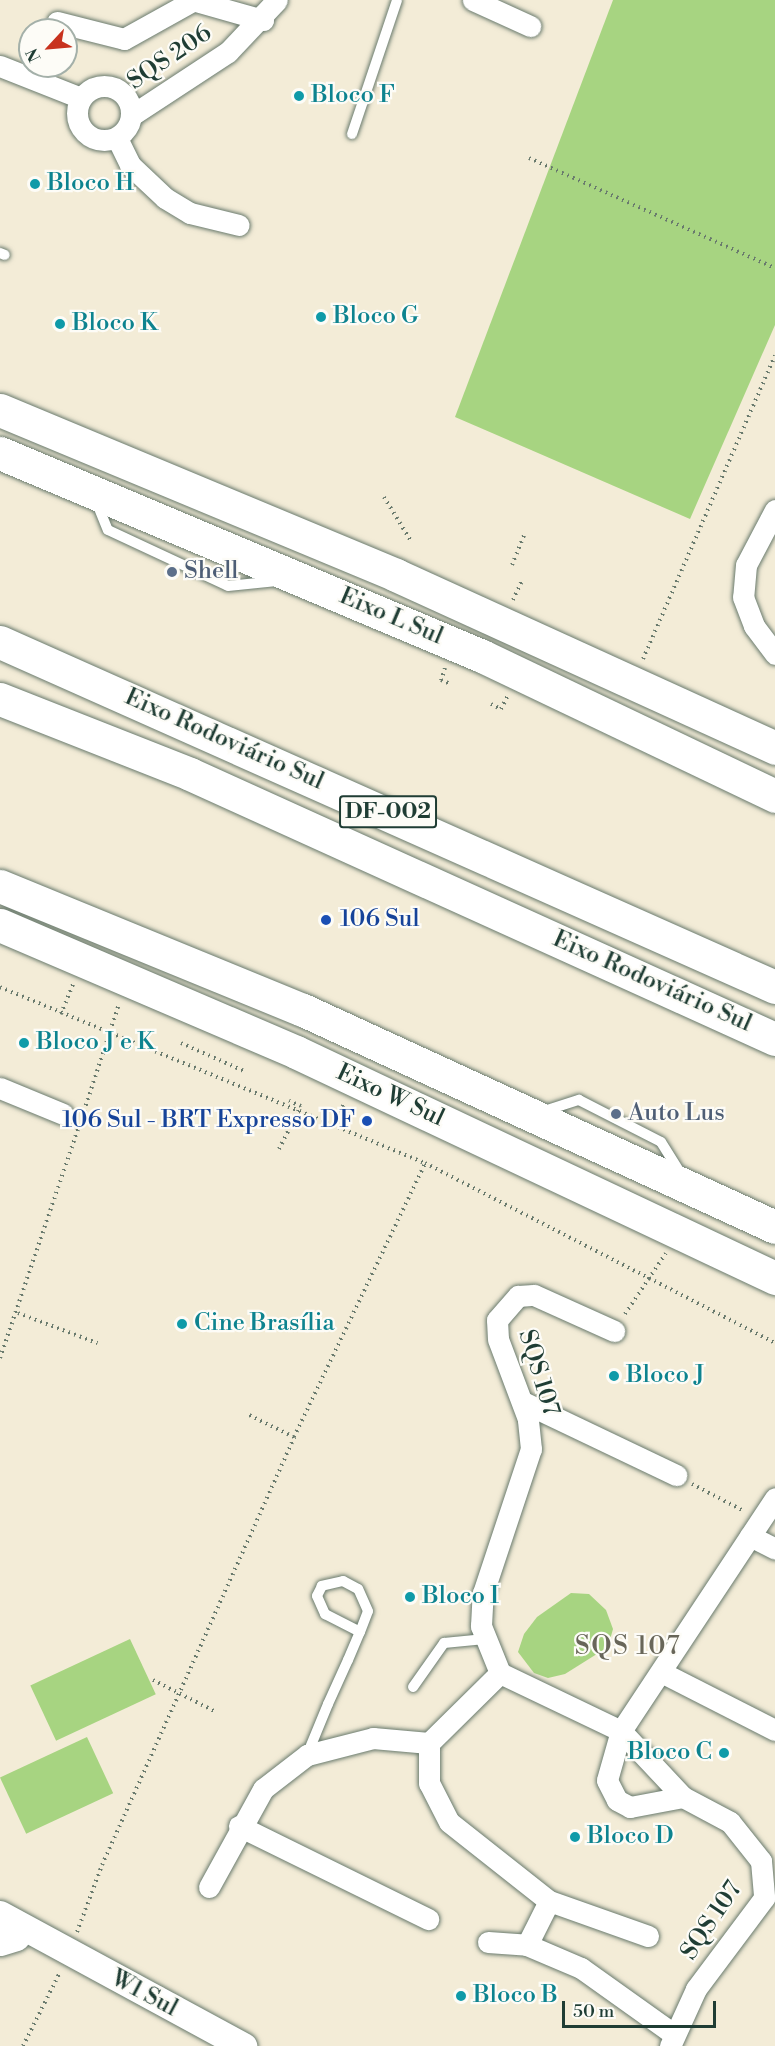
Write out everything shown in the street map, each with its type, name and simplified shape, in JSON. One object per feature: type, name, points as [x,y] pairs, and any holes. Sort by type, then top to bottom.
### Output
[{"type":"main road","name":"Eixo L Sul","points":[[0,410],[222,499],[633,682],[775,748]]},
{"type":"main road","name":"Eixo L Sul","points":[[0,453],[89,488],[482,656],[775,796]]},
{"type":"main road","name":"Eixo Rodoviário Sul","points":[[0,642],[775,987]]},
{"type":"main road","name":"Eixo Rodoviário Sul","points":[[0,699],[190,774],[775,1039]]},
{"type":"main road","name":"Eixo W Sul","points":[[0,886],[303,1010],[775,1227]]},
{"type":"main road","name":"Eixo W Sul","points":[[0,925],[127,978],[775,1278]]},
{"type":"street","name":"SQS 206","points":[[78,27],[124,39],[193,0],[263,20]]},
{"type":"street","name":"SQS 206","points":[[117,138],[132,115],[228,52],[263,20],[277,0]]},
{"type":"street","points":[[473,0],[530,26]]},
{"type":"street","points":[[0,66],[81,98],[80,126],[96,139],[117,138],[130,165],[165,198],[190,213],[239,225]]},
{"type":"street","name":"SQS 206","points":[[81,98],[105,86],[129,101],[132,115]]},
{"type":"street","points":[[775,510],[746,565],[743,597],[754,626],[775,654]]},
{"type":"street","points":[[0,1088],[63,1114]]},
{"type":"street","name":"SQS 107","points":[[488,1942],[527,1945],[581,1968],[671,2040],[696,1989],[764,1898],[761,1861],[730,1822],[683,1797],[621,1731],[500,1673],[485,1639],[483,1593],[491,1559],[531,1449],[523,1402],[498,1339],[497,1320],[505,1306],[518,1296],[534,1295],[614,1331]]},
{"type":"street","points":[[523,1402],[676,1475]]},
{"type":"street","points":[[683,1797],[630,1807],[617,1800],[607,1780],[621,1731],[775,1498]]},
{"type":"street","points":[[755,1528],[775,1549]]},
{"type":"street","points":[[661,1672],[775,1730]]},
{"type":"street","points":[[209,1887],[239,1826],[263,1789],[307,1755],[373,1738],[429,1743],[500,1673]]},
{"type":"street","name":"SQS 107","points":[[429,1743],[429,1783],[449,1822],[549,1901],[648,1936]]},
{"type":"street","points":[[239,1826],[428,1919]]},
{"type":"street","points":[[527,1945],[549,1901]]},
{"type":"street","name":"W1 Sul","points":[[0,1914],[44,1942],[243,2046]]},
{"type":"street","name":"W1 Sul","points":[[5,1938],[44,1942]]},
{"type":"lane","points":[[352,134],[397,0]]},
{"type":"lane","points":[[307,1755],[360,1632],[368,1611],[358,1589],[343,1581],[322,1586],[318,1604],[324,1614],[360,1632]]},
{"type":"lane","points":[[413,1687],[444,1643],[485,1639]]},
{"type":"path","points":[[529,158],[775,268]]},
{"type":"path","points":[[633,682],[775,355]]},
{"type":"path","points":[[384,497],[411,541]]},
{"type":"path","points":[[512,565],[525,532]]},
{"type":"path","points":[[0,1358],[18,1313],[127,978]]},
{"type":"path","points":[[0,987],[425,1164],[775,1343]]},
{"type":"path","points":[[181,1043],[246,1072]]},
{"type":"path","points":[[279,1149],[300,1106],[289,1101]]},
{"type":"path","points":[[23,2046],[69,1954],[102,1865],[294,1437],[425,1164]]},
{"type":"path","points":[[614,1331],[679,1232]]},
{"type":"path","points":[[18,1313],[97,1343]]},
{"type":"path","points":[[249,1415],[294,1437]]},
{"type":"path","points":[[676,1475],[755,1528]]},
{"type":"path","points":[[153,1680],[213,1711]]},
{"type":"green space","points":[[613,0],[775,0],[775,325],[690,519],[455,417]]},
{"type":"green space","points":[[571,1593],[589,1594],[606,1610],[613,1629],[608,1647],[565,1674],[548,1678],[534,1673],[518,1652],[524,1634],[537,1617]]},
{"type":"green space","points":[[130,1639],[156,1694],[56,1741],[30,1685]]},
{"type":"green space","points":[[87,1737],[113,1793],[26,1834],[0,1778]]},
{"type":"place","name":"Bloco F","points":[[299,96]]},
{"type":"place","name":"Bloco H","points":[[35,184]]},
{"type":"place","name":"Bloco G","points":[[321,317]]},
{"type":"place","name":"Bloco K","points":[[60,324]]},
{"type":"place","name":"Shell","points":[[172,572]]},
{"type":"place","name":"106 Sul","points":[[326,920]]},
{"type":"place","name":"Bloco J e K","points":[[24,1043]]},
{"type":"place","name":"Auto Lus","points":[[616,1114]]},
{"type":"place","name":"106 Sul - BRT Expresso DF","points":[[367,1121]]},
{"type":"place","name":"Cine Brasília","points":[[182,1324]]},
{"type":"place","name":"Bloco J","points":[[614,1376]]},
{"type":"place","name":"Bloco I","points":[[410,1597]]},
{"type":"place","name":"Bloco C","points":[[724,1753]]},
{"type":"place","name":"Bloco D","points":[[575,1837]]},
{"type":"place","name":"Bloco B","points":[[461,1996]]},
{"type":"district","name":"SQS 107","points":[[628,1647]]}]
